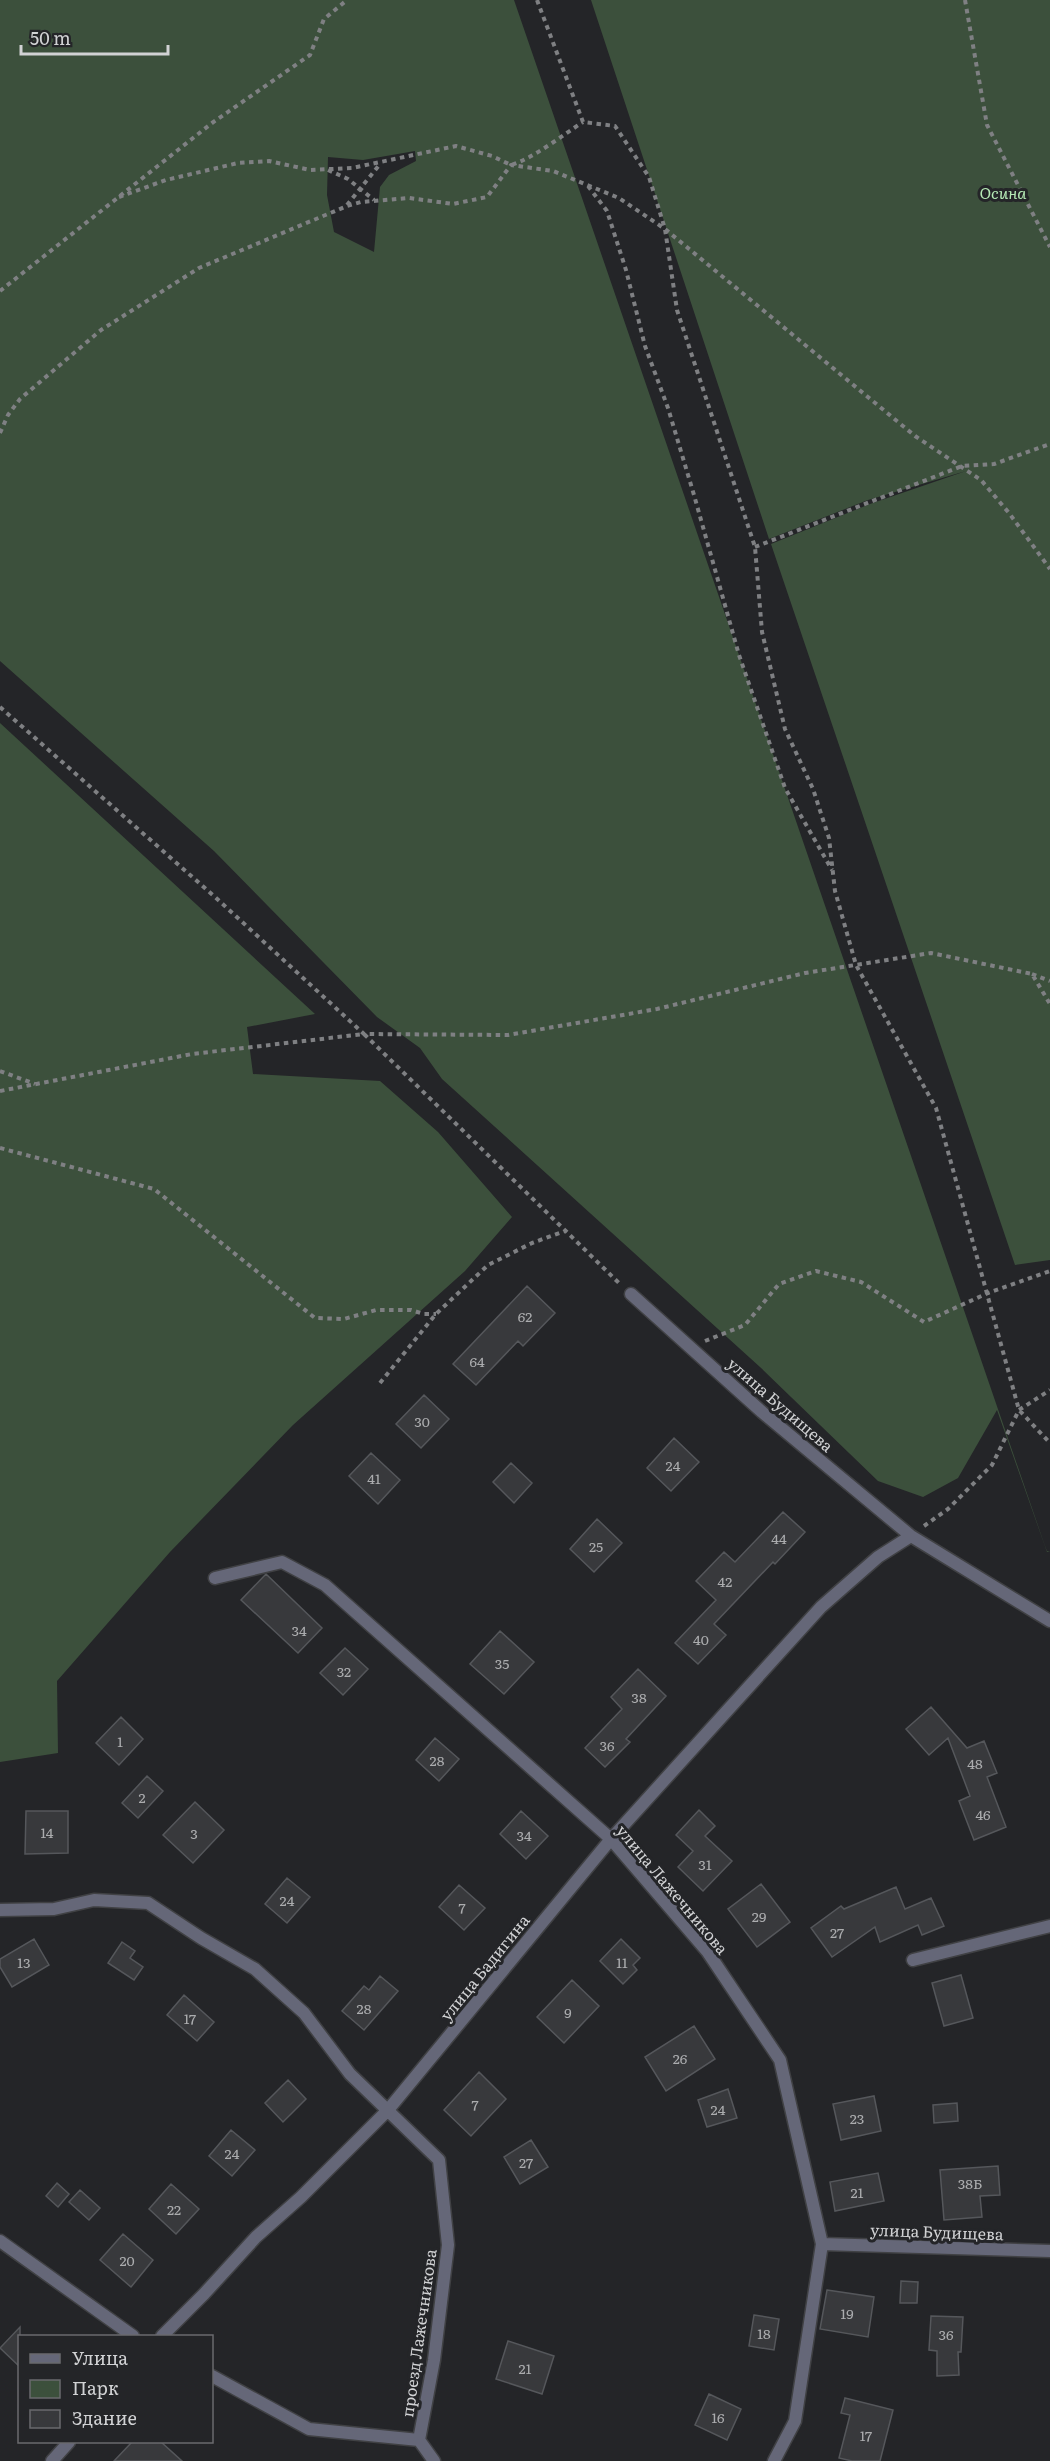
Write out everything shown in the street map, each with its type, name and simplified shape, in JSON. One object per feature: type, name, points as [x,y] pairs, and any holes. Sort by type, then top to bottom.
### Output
[{"type":"street","name":"улица Будищева","points":[[630,1294],[762,1412],[911,1536],[1050,1621]]},
{"type":"street","name":"улица Бадигина","points":[[164,2335],[256,2237],[302,2197],[388,2110],[611,1839],[821,1607],[878,1557],[911,1536]]},
{"type":"street","name":"улица Лажечникова","points":[[216,1578],[282,1562],[325,1586],[611,1839],[707,1951],[780,2060],[822,2244],[795,2421],[774,2461]]},
{"type":"street","name":"проезд Лажечникова","points":[[0,1910],[54,1909],[94,1900],[148,1903],[201,1938],[255,1969],[304,2013],[350,2074],[440,2160],[448,2245],[434,2360],[419,2440],[434,2461]]},
{"type":"street","points":[[913,1960],[1050,1926]]},
{"type":"street","points":[[0,2241],[130,2335]]},
{"type":"street","name":"улица Будищева","points":[[822,2244],[1050,2251]]},
{"type":"street","name":"проезд Лажечникова","points":[[213,2377],[309,2429],[419,2440]]},
{"type":"street","points":[[52,2461],[68,2443]]},
{"type":"path","points":[[0,291],[212,123],[310,55],[324,19],[347,0]]},
{"type":"path","points":[[537,0],[583,122]]},
{"type":"path","points":[[965,0],[987,125],[1050,247]]},
{"type":"path","points":[[0,433],[8,415],[20,399],[101,330],[199,268],[347,206],[409,198],[453,204],[487,197],[511,165],[526,160],[534,152],[583,122],[615,126],[650,177],[664,229],[677,310],[756,547],[764,643],[785,729],[813,789],[829,838],[835,891],[856,965],[936,1108],[1019,1410],[1050,1443]]},
{"type":"path","points":[[118,197],[166,180],[238,163],[269,161],[310,170],[352,168],[456,146],[492,156],[511,165],[553,171],[618,198],[664,229],[915,436],[981,480],[1050,568]]},
{"type":"path","points":[[347,206],[380,163]]},
{"type":"path","points":[[325,169],[348,179],[375,201]]},
{"type":"path","points":[[587,185],[607,211],[626,270],[645,346],[668,408],[694,495],[739,655],[785,788],[833,872]]},
{"type":"path","points":[[756,547],[962,466],[994,464],[1050,444]]},
{"type":"path","points":[[0,707],[215,897],[364,1034],[630,1294]]},
{"type":"path","points":[[0,1091],[192,1054],[364,1034],[508,1035],[657,1009],[805,974],[931,953],[1032,974],[1050,981]]},
{"type":"path","points":[[1032,974],[1050,1004]]},
{"type":"path","points":[[0,1071],[36,1084]]},
{"type":"path","points":[[0,1148],[154,1189],[315,1318],[344,1319],[376,1310],[411,1310],[424,1314],[436,1314]]},
{"type":"path","points":[[380,1383],[436,1314],[488,1265],[532,1243],[566,1231]]},
{"type":"path","points":[[690,1346],[746,1325],[779,1284],[816,1272],[861,1282],[924,1322],[988,1293],[1050,1271]]},
{"type":"path","points":[[911,1536],[948,1509],[992,1465],[1019,1410],[1050,1390]]},
{"type":"green space","points":[[0,0],[514,0],[1045,1546],[1050,1552],[1047,1552],[997,1410],[958,1478],[923,1497],[878,1481],[760,1367],[442,1079],[420,1048],[377,1017],[214,851],[0,661]],"holes":[[[415,151],[416,161],[389,175],[380,187],[374,252],[334,232],[327,195],[328,157],[363,160]]]},
{"type":"green space","name":"Осина","points":[[591,0],[1050,0],[1050,1260],[1015,1265],[771,544],[870,504],[966,471],[868,500],[769,539]]},
{"type":"green space","points":[[0,723],[315,1014],[247,1027],[253,1074],[380,1081],[438,1132],[512,1217],[465,1271],[293,1425],[170,1552],[57,1681],[58,1753],[0,1762]]},
{"type":"building","points":[[527,1286],[555,1313],[523,1346],[518,1341],[476,1385],[453,1364]]},
{"type":"building","points":[[424,1395],[449,1419],[421,1448],[396,1424]]},
{"type":"building","points":[[674,1438],[699,1462],[671,1491],[647,1468]]},
{"type":"building","points":[[371,1453],[400,1480],[378,1504],[349,1476]]},
{"type":"building","points":[[511,1463],[532,1483],[514,1503],[493,1482]]},
{"type":"building","points":[[783,1512],[805,1532],[714,1624],[726,1635],[698,1664],[675,1643],[716,1600],[696,1581],[724,1552],[735,1562]]},
{"type":"building","points":[[597,1519],[622,1543],[594,1572],[570,1549]]},
{"type":"building","points":[[266,1574],[322,1628],[298,1653],[241,1600]]},
{"type":"building","points":[[500,1631],[534,1662],[504,1694],[470,1664]]},
{"type":"building","points":[[345,1648],[368,1669],[343,1695],[320,1673]]},
{"type":"building","points":[[638,1669],[666,1696],[626,1739],[630,1742],[605,1767],[585,1748],[622,1709],[611,1697]]},
{"type":"building","points":[[931,1707],[967,1748],[984,1741],[997,1773],[987,1777],[1006,1827],[974,1840],[959,1801],[970,1796],[948,1738],[929,1755],[906,1729]]},
{"type":"building","points":[[121,1717],[143,1739],[119,1765],[96,1743]]},
{"type":"building","points":[[435,1738],[459,1759],[439,1781],[416,1760]]},
{"type":"building","points":[[147,1776],[163,1791],[138,1818],[122,1803]]},
{"type":"building","points":[[195,1802],[224,1830],[193,1863],[163,1835]]},
{"type":"building","points":[[699,1810],[715,1826],[705,1836],[732,1861],[703,1891],[678,1867],[693,1851],[676,1835]]},
{"type":"building","points":[[26,1811],[68,1811],[68,1853],[25,1854]]},
{"type":"building","points":[[521,1811],[548,1836],[526,1859],[500,1834]]},
{"type":"building","points":[[287,1878],[310,1897],[287,1923],[265,1904]]},
{"type":"building","points":[[761,1884],[790,1922],[757,1947],[728,1909]]},
{"type":"building","points":[[459,1885],[485,1908],[464,1930],[439,1907]]},
{"type":"building","points":[[896,1887],[905,1909],[931,1898],[944,1926],[922,1935],[918,1925],[880,1942],[875,1927],[832,1957],[811,1928],[841,1906],[844,1909]]},
{"type":"building","points":[[34,1939],[49,1965],[12,1987],[0,1967],[0,1959]]},
{"type":"building","points":[[621,1939],[640,1958],[633,1965],[637,1970],[623,1984],[600,1961]]},
{"type":"building","points":[[122,1942],[135,1951],[130,1958],[143,1967],[134,1980],[108,1963]]},
{"type":"building","points":[[961,1975],[973,2018],[944,2026],[932,1983]]},
{"type":"building","points":[[380,1976],[398,1991],[364,2030],[342,2011],[364,1986],[369,1990]]},
{"type":"building","points":[[572,1980],[599,2006],[564,2043],[537,2017]]},
{"type":"building","points":[[184,1995],[214,2022],[197,2041],[167,2015]]},
{"type":"building","points":[[694,2026],[715,2059],[666,2091],[645,2057]]},
{"type":"building","points":[[479,2072],[506,2099],[471,2136],[444,2110]]},
{"type":"building","points":[[288,2080],[306,2099],[283,2122],[265,2103]]},
{"type":"building","points":[[728,2089],[737,2118],[707,2127],[698,2100]]},
{"type":"building","points":[[874,2096],[881,2131],[841,2140],[833,2104]]},
{"type":"building","points":[[957,2103],[958,2121],[934,2123],[933,2105]]},
{"type":"building","points":[[231,2130],[255,2150],[232,2176],[209,2156]]},
{"type":"building","points":[[531,2140],[548,2167],[520,2184],[504,2157]]},
{"type":"building","points":[[998,2166],[1000,2195],[980,2196],[982,2217],[944,2220],[940,2170]]},
{"type":"building","points":[[878,2173],[884,2201],[835,2211],[830,2182]]},
{"type":"building","points":[[57,2183],[69,2194],[58,2207],[46,2196]]},
{"type":"building","points":[[171,2184],[199,2209],[176,2234],[149,2209]]},
{"type":"building","points":[[80,2190],[100,2208],[89,2220],[69,2202]]},
{"type":"building","points":[[123,2234],[153,2260],[131,2287],[100,2260]]},
{"type":"building","points":[[901,2281],[918,2282],[917,2303],[900,2303]]},
{"type":"building","points":[[827,2290],[874,2297],[868,2337],[820,2329]]},
{"type":"building","points":[[754,2315],[779,2319],[774,2350],[749,2346]]},
{"type":"building","points":[[931,2316],[963,2317],[961,2352],[958,2352],[959,2375],[937,2376],[937,2351],[929,2350]]},
{"type":"building","points":[[20,2327],[18,2365],[0,2348]]},
{"type":"building","points":[[508,2341],[554,2356],[542,2394],[496,2379]]},
{"type":"building","points":[[709,2394],[741,2409],[727,2440],[695,2425]]},
{"type":"building","points":[[845,2398],[893,2410],[880,2461],[852,2461],[839,2458],[850,2415],[841,2413]]},
{"type":"building","points":[[131,2443],[162,2443],[182,2461],[114,2461]]}]
